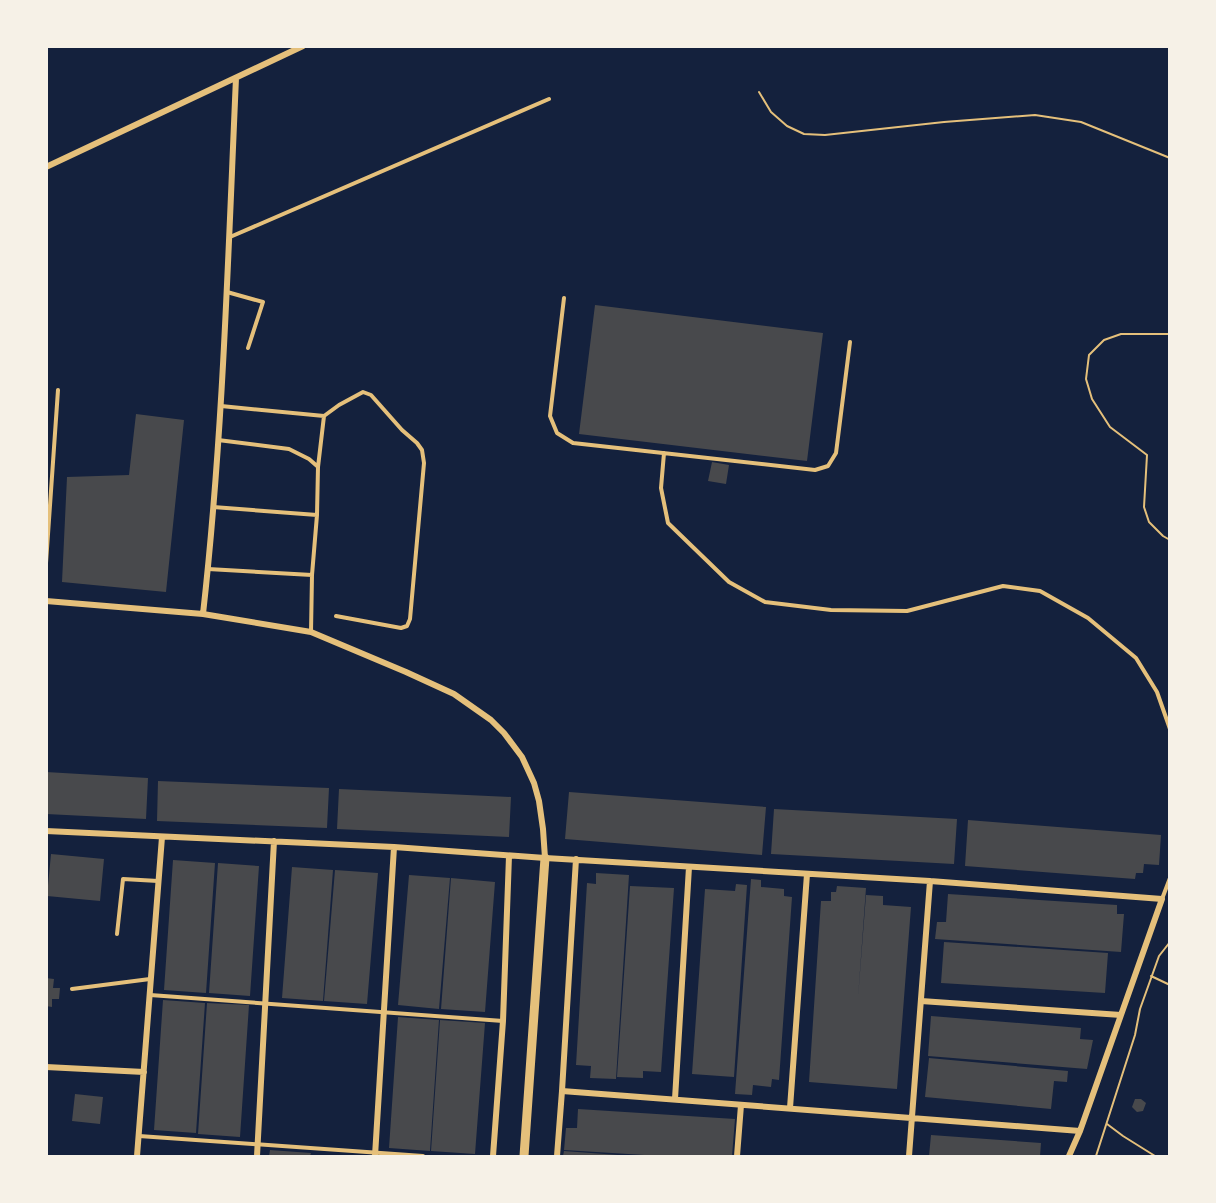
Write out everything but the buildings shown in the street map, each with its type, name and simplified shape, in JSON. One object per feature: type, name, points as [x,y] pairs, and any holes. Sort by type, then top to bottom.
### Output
[{"type":"street","points":[[46,167],[303,46]]},
{"type":"street","points":[[203,614],[218,440],[236,78]]},
{"type":"street","points":[[46,602],[203,614],[311,632],[454,694],[478,709],[504,733],[522,757],[534,783],[539,801],[545,858],[524,1156]]},
{"type":"street","points":[[46,831],[393,847],[930,881],[1162,899],[1080,1131],[1069,1156]]},
{"type":"street","points":[[137,1156],[162,837]]},
{"type":"street","points":[[256,1156],[274,841]]},
{"type":"street","points":[[375,1155],[393,847]]},
{"type":"street","points":[[493,1156],[503,1021],[509,855]]},
{"type":"street","points":[[557,1156],[576,859]]},
{"type":"street","points":[[675,1100],[689,867]]},
{"type":"street","points":[[790,1108],[807,874]]},
{"type":"street","points":[[909,1156],[930,881]]},
{"type":"street","points":[[921,1001],[1121,1015]]},
{"type":"street","points":[[46,1067],[144,1072]]},
{"type":"street","points":[[562,1091],[1080,1131]]},
{"type":"street","points":[[736,1156],[741,1105]]},
{"type":"lane","points":[[229,237],[549,99]]},
{"type":"lane","points":[[226,292],[263,302],[248,348]]},
{"type":"lane","points":[[564,298],[550,416],[557,433],[573,443],[815,470],[828,466],[836,453],[850,342]]},
{"type":"lane","points":[[46,563],[58,390]]},
{"type":"lane","points":[[220,406],[324,416],[363,392],[371,395],[422,450],[424,463],[410,619],[407,626],[402,628],[336,616]]},
{"type":"lane","points":[[311,632],[318,466],[324,416]]},
{"type":"lane","points":[[218,440],[289,449],[318,466]]},
{"type":"lane","points":[[664,453],[661,488],[668,523],[729,582],[765,602],[831,610],[907,612],[1003,586],[1040,591],[1088,618],[1136,658],[1156,692],[1170,729]]},
{"type":"lane","points":[[213,507],[317,515]]},
{"type":"lane","points":[[208,569],[312,575]]},
{"type":"lane","points":[[1162,899],[1170,878]]},
{"type":"lane","points":[[117,934],[123,879],[159,882]]},
{"type":"lane","points":[[72,989],[151,979]]},
{"type":"lane","points":[[150,995],[503,1021]]},
{"type":"lane","points":[[139,1136],[375,1155],[423,1156]]},
{"type":"path","points":[[759,92],[771,112],[787,126],[804,134],[825,135],[1035,115],[1081,122],[1170,158]]},
{"type":"path","points":[[1170,334],[1121,334],[1104,340],[1089,355],[1086,378],[1092,399],[1110,427],[1147,455],[1144,507],[1149,522],[1170,540]]},
{"type":"path","points":[[1096,1156],[1135,1035],[1140,1009],[1151,976],[1159,956],[1170,942]]},
{"type":"path","points":[[1151,976],[1170,985]]},
{"type":"path","points":[[1107,1124],[1155,1156]]}]
